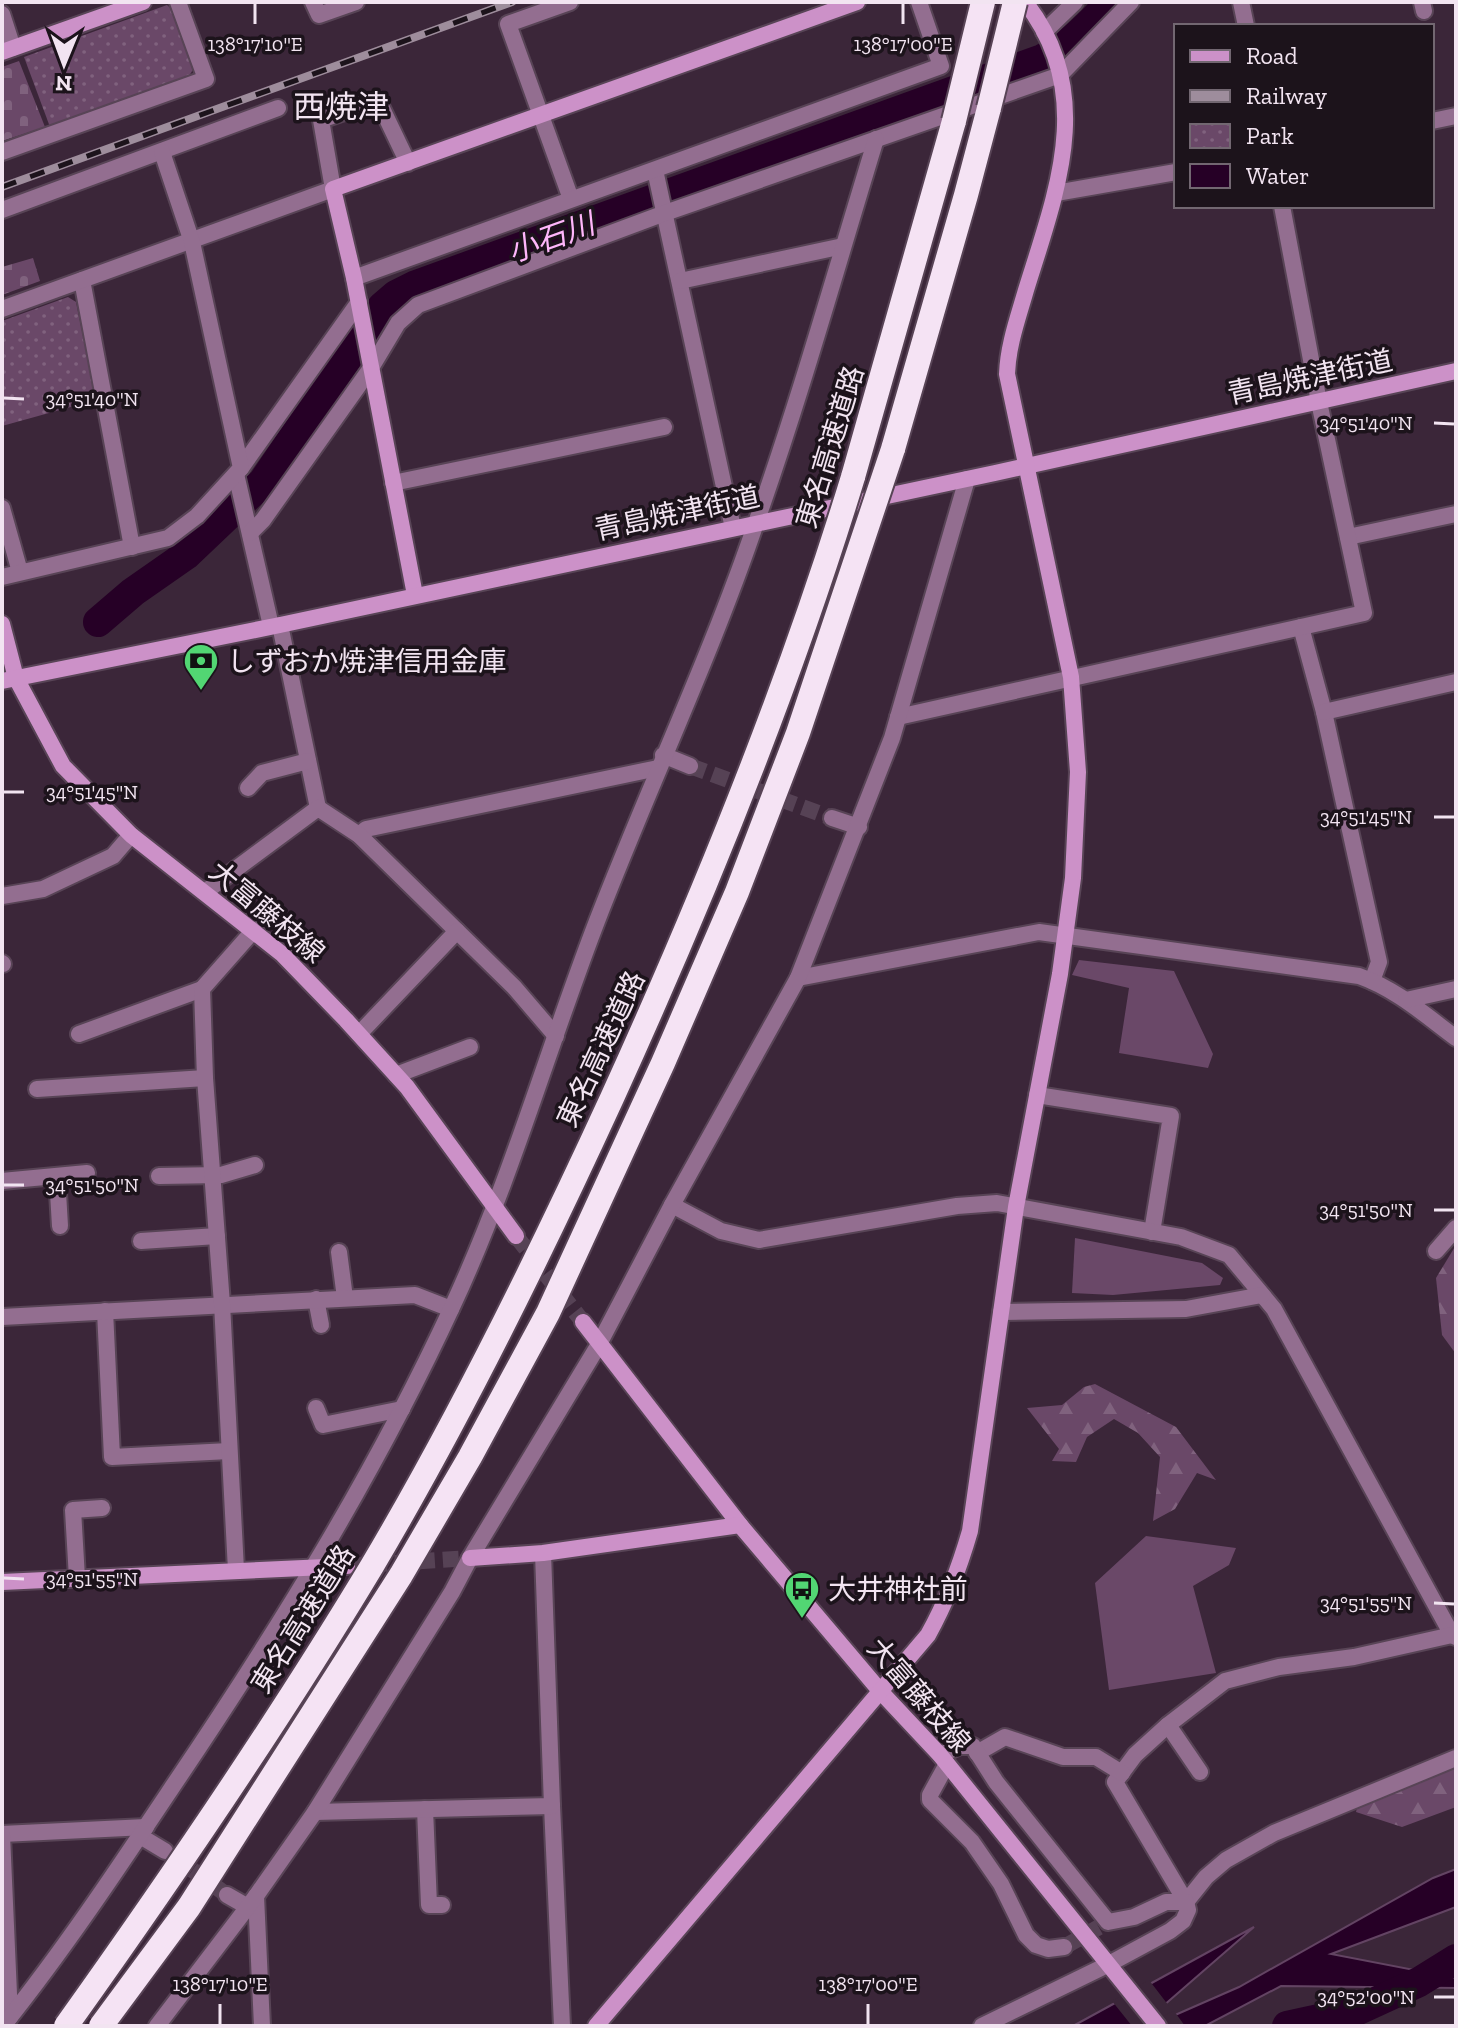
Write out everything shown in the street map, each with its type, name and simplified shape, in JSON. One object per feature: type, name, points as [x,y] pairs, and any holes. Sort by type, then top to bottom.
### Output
[{"type":"highway","name":"東名高速道路","points":[[66,2026],[259,1748],[372,1565],[549,1233],[672,966],[727,833],[826,562],[954,121],[983,2]]},
{"type":"highway","name":"東名高速道路","points":[[101,2026],[189,1907],[401,1575],[470,1457],[548,1313],[663,1063],[737,892],[798,733],[893,449],[966,195],[1015,2]]},
{"type":"street","points":[[2,14],[8,50],[143,2]]},
{"type":"street","points":[[2,152],[206,79],[178,2]]},
{"type":"street","points":[[313,2],[319,15],[356,2]]},
{"type":"street","points":[[570,2],[508,24],[571,199]]},
{"type":"street","points":[[2,309],[857,2]]},
{"type":"street","points":[[354,278],[941,66],[919,2]]},
{"type":"street","points":[[596,2026],[928,1635],[958,1574],[970,1531],[1016,1207],[1066,935],[1077,821],[1077,747],[1071,677],[1007,374],[1010,343],[1056,193],[1067,119],[1059,70],[1044,32],[1025,2]]},
{"type":"street","points":[[1044,32],[1075,2]]},
{"type":"street","points":[[249,529],[263,520],[371,368],[398,323],[418,305],[1059,70],[1131,2]]},
{"type":"street","points":[[1241,2],[1246,24]]},
{"type":"street","points":[[408,163],[378,100],[321,120],[415,595]]},
{"type":"street","points":[[2,210],[278,108]]},
{"type":"street","points":[[1434,121],[1456,116]]},
{"type":"street","points":[[6,2021],[143,1832],[316,1566],[402,1409],[451,1309],[495,1206],[596,923],[660,762],[692,692],[757,522],[876,139]]},
{"type":"street","points":[[162,152],[192,242],[249,529],[276,625],[318,808],[359,835],[514,987],[556,1036]]},
{"type":"street","points":[[655,170],[733,528]]},
{"type":"street","points":[[1056,193],[1174,172]]},
{"type":"street","points":[[898,717],[1364,613],[1319,402],[1282,208]]},
{"type":"street","points":[[680,281],[843,246]]},
{"type":"street","points":[[82,280],[132,547]]},
{"type":"street","points":[[2,577],[168,538],[197,516],[239,476],[359,302]]},
{"type":"street","name":"青島焼津街道","points":[[9,679],[967,479],[1456,371]]},
{"type":"street","points":[[393,483],[664,427]]},
{"type":"street","points":[[157,2026],[315,1812],[452,1592],[598,1346],[798,978],[859,827],[898,717],[967,479]]},
{"type":"street","points":[[2,508],[20,572]]},
{"type":"street","points":[[1348,537],[1456,514]]},
{"type":"street","name":"大富藤枝線","points":[[2,624],[9,679],[63,766],[131,835],[282,954],[396,1075],[516,1236]]},
{"type":"street","points":[[1301,627],[1324,712],[1379,962],[1372,981]]},
{"type":"street","points":[[1324,712],[1456,682]]},
{"type":"street","points":[[248,788],[262,773],[308,761]]},
{"type":"street","points":[[359,835],[366,829],[660,762],[690,766]]},
{"type":"street","points":[[205,892],[318,808]]},
{"type":"street","points":[[832,818],[859,827]]},
{"type":"street","points":[[2,896],[43,889],[99,863],[113,856],[131,835]]},
{"type":"street","points":[[79,1034],[202,989],[254,930]]},
{"type":"street","points":[[359,1034],[457,931]]},
{"type":"street","points":[[798,978],[1039,932],[1359,976],[1406,1000],[1456,1038]]},
{"type":"street","points":[[202,989],[236,1570]]},
{"type":"street","points":[[1406,1000],[1456,989]]},
{"type":"street","points":[[396,1075],[470,1047]]},
{"type":"street","points":[[37,1089],[205,1078]]},
{"type":"street","points":[[1037,1095],[1171,1116],[1152,1232]]},
{"type":"street","points":[[159,1176],[221,1175],[255,1165]]},
{"type":"street","points":[[2,1181],[87,1173]]},
{"type":"street","points":[[57,1176],[60,1226]]},
{"type":"street","points":[[672,1205],[721,1231],[759,1240],[957,1206],[997,1203],[1181,1237],[1229,1255],[1274,1309],[1454,1636],[1354,1657],[1240,1675],[1225,1681],[1168,1725],[1135,1755],[1115,1782],[1186,1902],[1188,1910],[1183,1921],[1112,1970],[982,2026]]},
{"type":"street","points":[[1436,1251],[1456,1228]]},
{"type":"street","points":[[141,1241],[217,1236]]},
{"type":"street","points":[[339,1252],[345,1298]]},
{"type":"street","points":[[2,1317],[415,1295],[451,1309]]},
{"type":"street","points":[[1001,1312],[1186,1309],[1262,1295]]},
{"type":"street","points":[[316,1299],[321,1325]]},
{"type":"street","points":[[105,1311],[112,1457],[229,1451]]},
{"type":"street","name":"大富藤枝線","points":[[583,1322],[598,1346],[740,1525],[881,1692],[943,1760],[1158,2026]]},
{"type":"street","points":[[316,1408],[323,1425],[402,1409]]},
{"type":"street","points":[[77,1578],[73,1510],[102,1508]]},
{"type":"street","points":[[470,1558],[543,1553],[740,1525]]},
{"type":"street","points":[[543,1553],[562,2026]]},
{"type":"street","points":[[2,1582],[347,1566]]},
{"type":"street","points":[[1168,1725],[1200,1772]]},
{"type":"street","points":[[977,1753],[1005,1737],[1063,1757],[1096,1757],[1122,1773]]},
{"type":"street","points":[[1064,1947],[1048,1949],[1036,1945],[1026,1935],[1001,1884],[972,1842],[930,1800],[943,1760],[960,1746],[973,1746],[996,1782],[1108,1922],[1134,1917],[1166,1902],[1186,1902]]},
{"type":"street","points":[[1186,1902],[1206,1877],[1226,1860],[1274,1833],[1456,1758]]},
{"type":"street","points":[[315,1812],[552,1806]]},
{"type":"street","points":[[425,1809],[429,1905],[442,1905]]},
{"type":"street","points":[[6,2021],[2,1834],[143,1832],[165,1851]]},
{"type":"street","points":[[227,1895],[252,1901]]},
{"type":"street","points":[[252,1901],[262,2026]]},
{"type":"green space","points":[[167,5],[175,12],[194,68],[189,76],[50,127],[24,57]]},
{"type":"green space","points":[[19,61],[45,127],[2,141],[2,67]]},
{"type":"green space","points":[[33,258],[40,281],[2,295],[2,267]]},
{"type":"green space","points":[[68,297],[76,302],[96,400],[2,426],[2,321]]},
{"type":"green space","points":[[1079,960],[1174,971],[1213,1054],[1208,1068],[1119,1053],[1129,988],[1072,975]]},
{"type":"green space","points":[[1075,1238],[1202,1263],[1223,1278],[1220,1285],[1113,1295],[1072,1293]]},
{"type":"green space","points":[[1456,1245],[1456,1354],[1442,1335],[1436,1278]]},
{"type":"green space","points":[[1095,1384],[1176,1427],[1216,1480],[1197,1473],[1175,1509],[1153,1521],[1160,1457],[1138,1433],[1114,1419],[1087,1437],[1076,1462],[1052,1461],[1059,1449],[1027,1408],[1062,1405],[1084,1387]]},
{"type":"green space","points":[[1146,1536],[1236,1548],[1229,1565],[1193,1586],[1216,1673],[1109,1690],[1095,1583]]},
{"type":"green space","points":[[1456,1765],[1456,1807],[1402,1827],[1356,1812],[1358,1804]]},
{"type":"water","points":[[1456,1869],[1456,1907],[1331,1954],[1456,1978],[1456,1988],[1281,1986],[1205,2026],[1150,2026],[1239,1987],[1433,1878]]},
{"type":"water","points":[[1254,1927],[1140,2026],[1073,2026]]},
{"type":"pier","points":[[1149,1980],[1169,2006],[1152,2021],[1174,2011],[1185,2026],[1132,2026],[1112,2001]]},
{"type":"waterway","name":"小石川","points":[[98,622],[133,592],[186,555],[263,482],[382,307],[396,295],[416,285],[1042,59],[1071,41],[1111,2]]},
{"type":"waterway","points":[[1287,2026],[1356,2011],[1419,1982],[1456,1959]]},
{"type":"tunnel","points":[[690,766],[832,818]]},
{"type":"tunnel","points":[[516,1236],[583,1322]]},
{"type":"tunnel","points":[[347,1566],[470,1558]]},
{"type":"tunnel","points":[[173,1856],[227,1895]]},
{"type":"tunnel","points":[[1064,1947],[1108,1922]]},
{"type":"railway","points":[[2,187],[512,2]]},
{"type":"place","name":"しずおか焼津信用金庫","points":[[201,692]]},
{"type":"place","name":"大井神社前","points":[[802,1620]]},
{"type":"district","name":"西焼津","points":[[341,107]]}]
